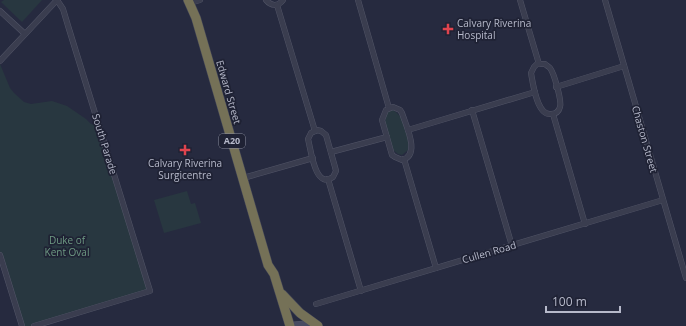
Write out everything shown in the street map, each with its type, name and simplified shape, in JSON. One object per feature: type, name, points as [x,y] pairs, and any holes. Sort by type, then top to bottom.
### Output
[{"type":"highway","name":"Edward Street","points":[[193,1],[196,18],[268,265],[268,276],[283,326]]},
{"type":"highway","name":"Edward Street","points":[[268,265],[274,274],[290,326]]},
{"type":"highway","points":[[279,290],[295,309],[317,326]]},
{"type":"street","points":[[0,60],[57,0]]},
{"type":"street","name":"South Parade","points":[[34,326],[150,291],[70,29],[63,8],[57,0]]},
{"type":"street","points":[[266,0],[272,5],[277,5],[283,0]]},
{"type":"street","points":[[358,0],[389,108]]},
{"type":"street","points":[[520,0],[539,64]]},
{"type":"street","name":"Chaston Street","points":[[605,0],[686,278]]},
{"type":"street","points":[[277,5],[315,131]]},
{"type":"street","points":[[0,11],[25,34]]},
{"type":"street","points":[[539,64],[545,64],[551,69],[561,104],[558,111],[553,114],[547,114],[541,110],[535,92],[531,73],[534,66],[539,64]]},
{"type":"street","points":[[556,87],[624,66]]},
{"type":"street","points":[[408,130],[535,92]]},
{"type":"street","points":[[389,108],[396,108],[402,113],[408,130],[412,149],[410,156],[404,159],[398,159],[392,155],[382,120],[384,112],[389,108]]},
{"type":"street","points":[[472,110],[512,246]]},
{"type":"street","points":[[553,114],[585,224]]},
{"type":"street","points":[[315,131],[321,131],[326,135],[331,152],[336,171],[333,177],[328,180],[323,180],[318,176],[313,158],[308,139],[311,133],[315,131]]},
{"type":"street","points":[[331,152],[387,136]]},
{"type":"street","points":[[243,178],[313,158]]},
{"type":"street","points":[[404,159],[436,268]]},
{"type":"street","points":[[328,180],[361,291]]},
{"type":"street","name":"Cullen Road","points":[[316,304],[663,200]]},
{"type":"street","points":[[0,255],[22,326]]},
{"type":"street","points":[[290,326],[310,324],[317,326]]},
{"type":"green space","points":[[4,0],[42,0],[22,22],[1,2]]},
{"type":"green space","name":"Duke of Kent Oval","points":[[0,64],[10,88],[24,102],[31,104],[52,101],[67,106],[91,124],[100,126],[150,291],[34,326],[22,326],[0,255]]},
{"type":"green space","points":[[392,110],[400,116],[407,134],[409,146],[408,150],[402,155],[393,150],[385,122],[387,112]]},
{"type":"green space","points":[[187,191],[191,204],[195,203],[201,223],[164,233],[154,200]]},
{"type":"place","name":"Calvary Riverina Hospital","points":[[448,29]]},
{"type":"place","name":"Calvary Riverina Surgicentre","points":[[185,150]]}]
